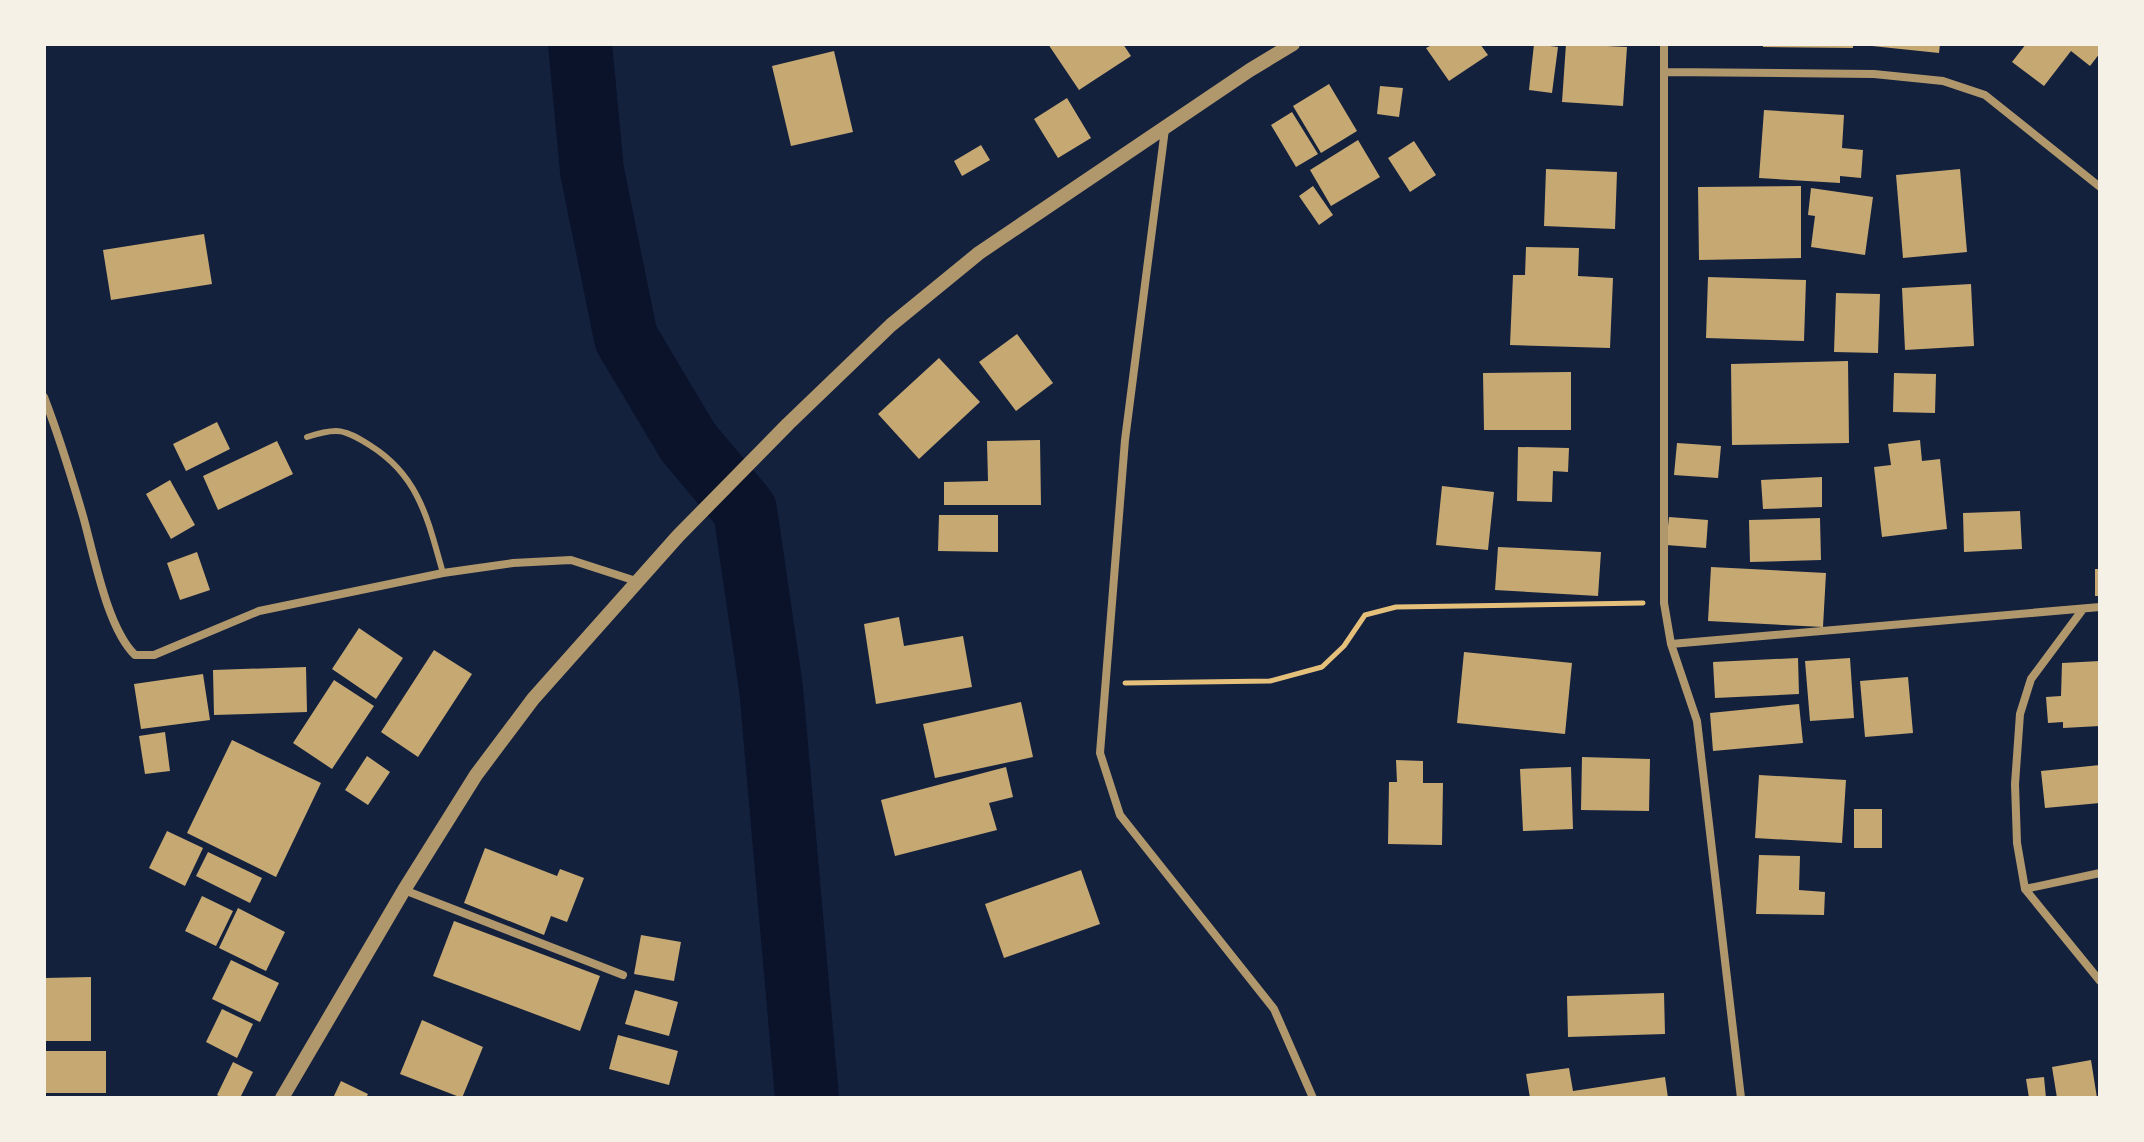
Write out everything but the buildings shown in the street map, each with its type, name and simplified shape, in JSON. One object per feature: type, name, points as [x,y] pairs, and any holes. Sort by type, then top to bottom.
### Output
[{"type":"street","points":[[282,1098],[404,890],[485,762],[533,699],[678,536],[891,325],[979,253],[1293,44]]},
{"type":"street","points":[[1664,44],[1664,603],[1671,644],[1697,721],[1741,1098]]},
{"type":"street","points":[[1664,72],[1874,74],[1943,81],[1985,95],[2100,187]]},
{"type":"street","points":[[1165,128],[1125,440],[1100,753],[1120,815],[1274,1009],[1313,1098]]},
{"type":"street","points":[[44,397],[62,445],[110,611],[123,643],[135,655],[154,655],[259,611],[443,573],[513,563],[571,560],[636,581]]},
{"type":"street","points":[[1671,644],[2100,607]]},
{"type":"street","points":[[2083,609],[2031,679],[2020,714],[2015,784],[2017,843],[2025,889],[2100,981]]},
{"type":"street","points":[[2025,889],[2100,873]]},
{"type":"street","points":[[404,890],[623,975]]},
{"type":"lane","points":[[307,437],[329,430],[345,430],[391,459],[411,484],[425,510],[443,573]]},
{"type":"path","points":[[1104,684],[1270,681],[1322,667],[1344,646],[1365,615],[1396,607],[1664,603]]},
{"type":"waterway","points":[[580,44],[592,171],[626,338],[688,442],[745,510],[771,688],[807,1098]]}]
